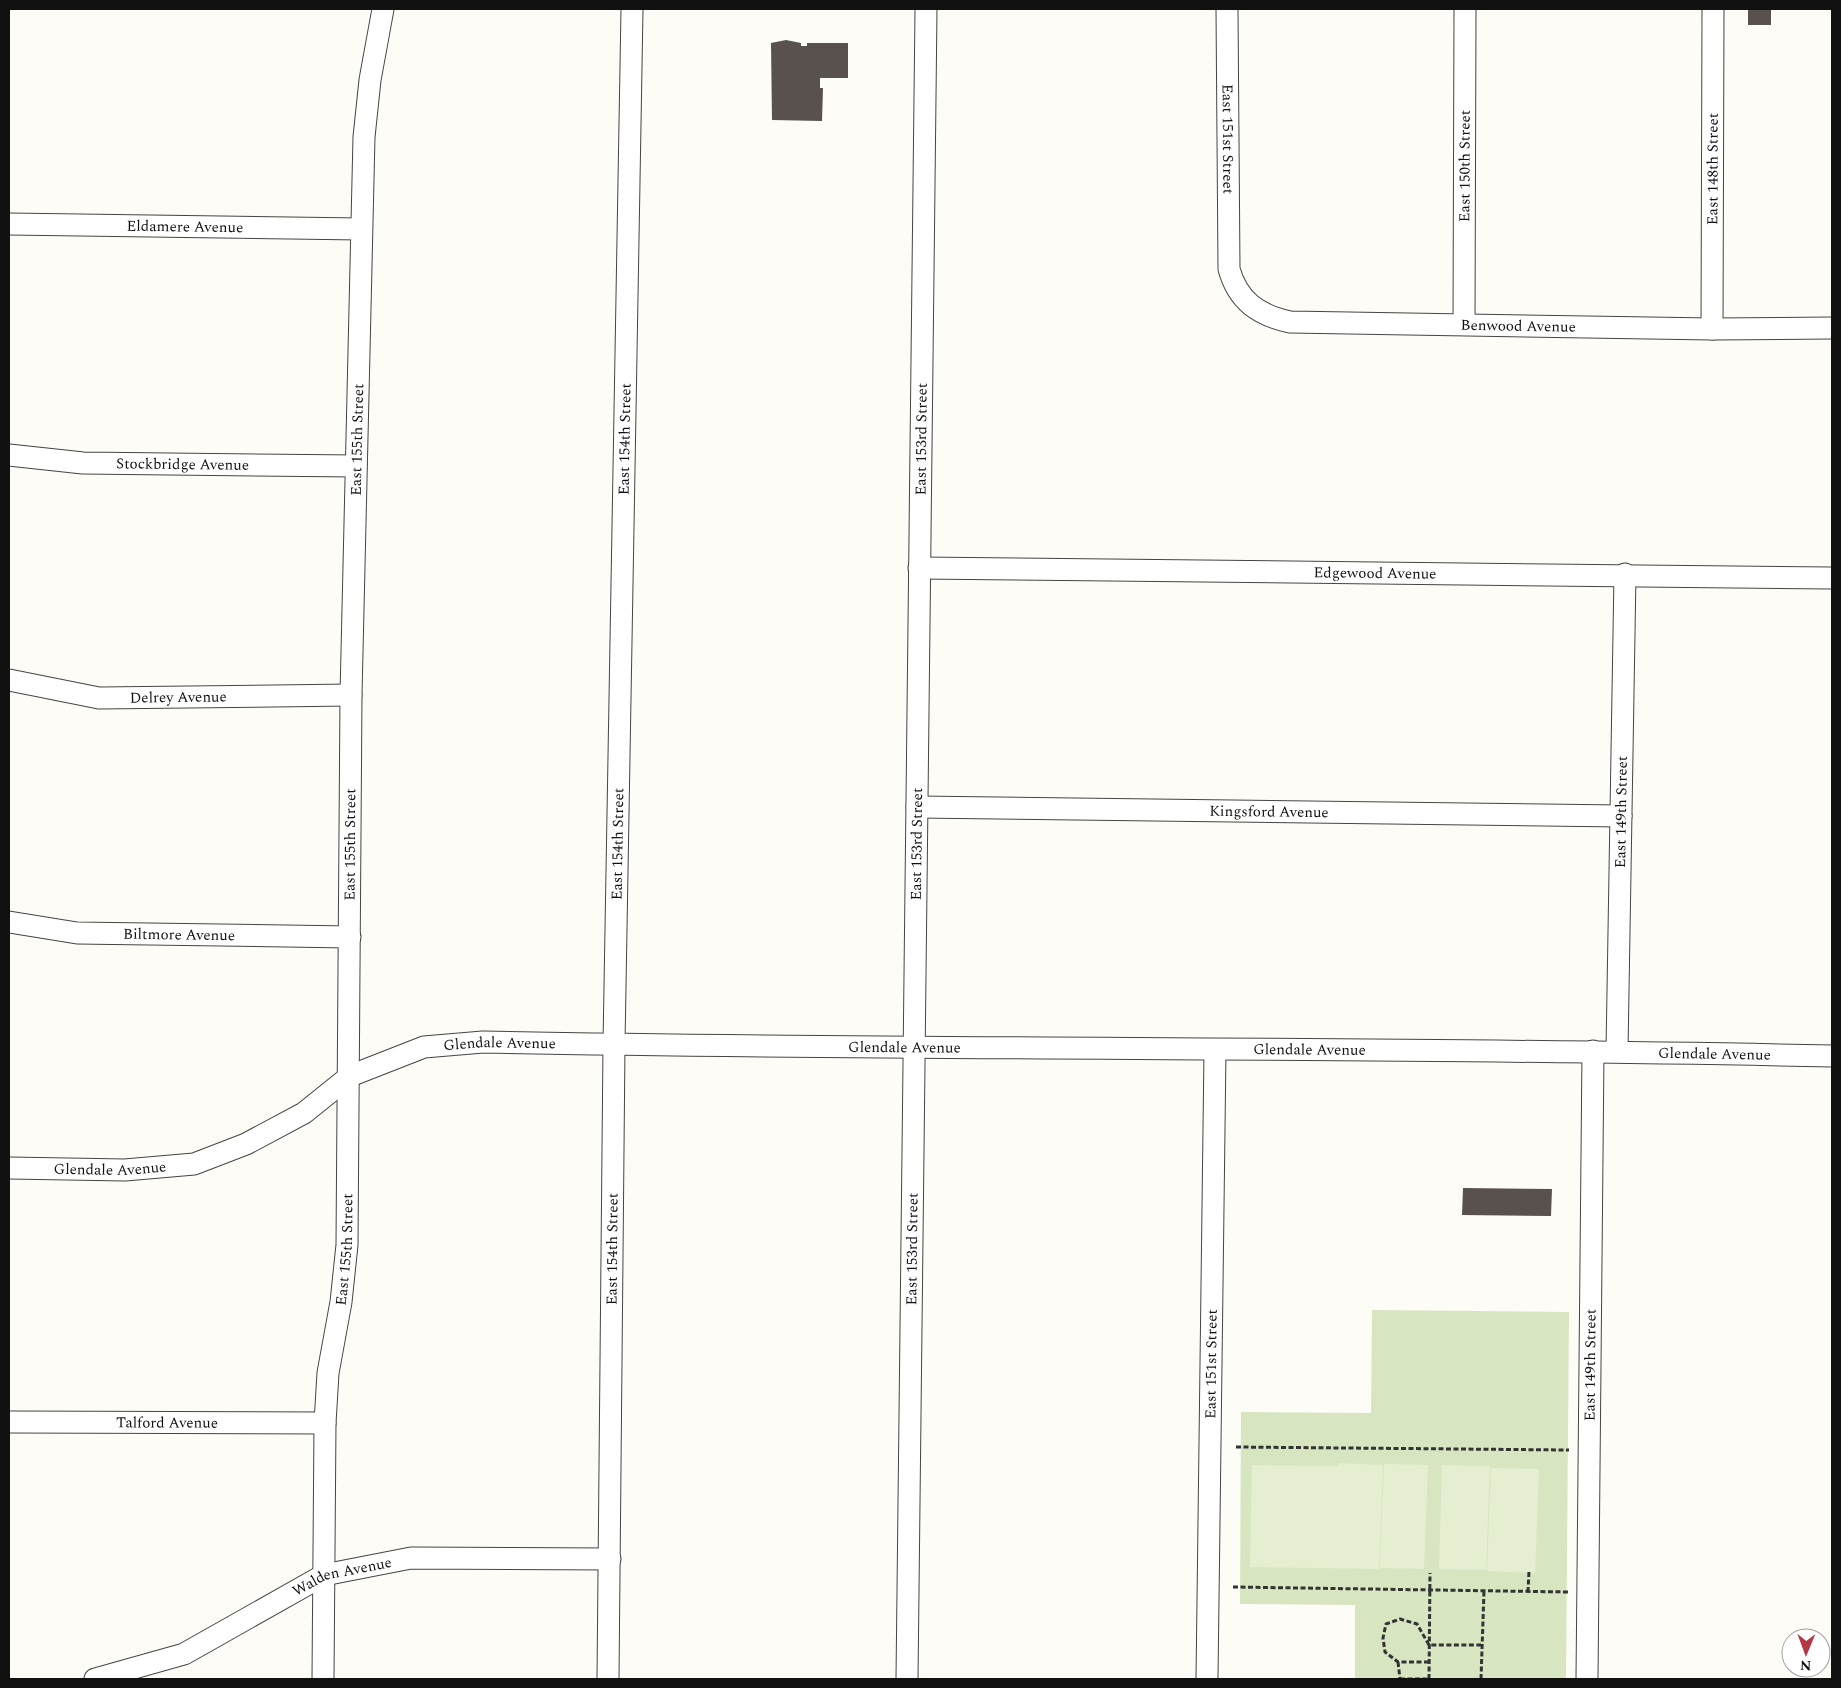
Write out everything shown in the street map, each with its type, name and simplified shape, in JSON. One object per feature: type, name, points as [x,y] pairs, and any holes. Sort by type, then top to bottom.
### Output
[{"type":"street","name":"East 155th Street","points":[[323,1679],[325,1423],[328,1373],[341,1302],[347,1244],[350,1076],[351,695],[364,137],[370,80],[383,9]]},
{"type":"street","name":"East 154th Street","points":[[608,1679],[614,1044],[632,9]]},
{"type":"street","name":"East 153rd Street","points":[[907,1679],[926,9]]},
{"type":"street","name":"East 151st Street","points":[[1227,9],[1229,269]]},
{"type":"street","name":"East 150th Street","points":[[1464,324],[1465,9]]},
{"type":"street","name":"East 148th Street","points":[[1712,329],[1713,9]]},
{"type":"street","name":"Eldamere Avenue","points":[[9,224],[361,229]]},
{"type":"street","name":"Benwood Avenue","points":[[1229,269],[1234,287],[1248,302],[1269,317],[1290,322],[1712,329],[1832,328]]},
{"type":"street","name":"Stockbridge Avenue","points":[[9,455],[83,463],[356,466]]},
{"type":"street","name":"Edgewood Avenue","points":[[919,568],[1625,574],[1832,578]]},
{"type":"street","name":"East 149th Street","points":[[1617,1051],[1625,574]]},
{"type":"street","name":"Delrey Avenue","points":[[9,680],[99,698],[351,695]]},
{"type":"street","name":"Kingsford Avenue","points":[[917,807],[1621,816]]},
{"type":"street","name":"Biltmore Avenue","points":[[9,922],[77,932],[350,937]]},
{"type":"street","name":"Glendale Avenue","points":[[9,1168],[125,1170],[194,1164],[246,1144],[304,1113],[350,1076],[424,1048],[483,1042],[1215,1050],[1617,1051],[1832,1056]]},
{"type":"street","name":"East 151st Street","points":[[1207,1679],[1215,1050]]},
{"type":"street","name":"East 149th Street","points":[[1587,1679],[1593,1051]]},
{"type":"street","name":"Talford Avenue","points":[[9,1422],[325,1423]]},
{"type":"street","name":"Walden Avenue","points":[[95,1679],[184,1654],[324,1575],[411,1558],[610,1559]]},
{"type":"path","points":[[1236,1448],[1575,1450]]},
{"type":"path","points":[[1528,1571],[1528,1592]]},
{"type":"path","points":[[1398,1662],[1400,1679],[1428,1679],[1430,1573]]},
{"type":"path","points":[[1233,1587],[1572,1592]]},
{"type":"path","points":[[1481,1679],[1484,1591]]},
{"type":"path","points":[[1429,1645],[1417,1624],[1400,1619],[1386,1624],[1383,1638],[1385,1652],[1398,1662],[1429,1662]]},
{"type":"path","points":[[1429,1645],[1482,1645]]},
{"type":"green space","points":[[1372,1310],[1569,1312],[1566,1679],[1355,1679],[1355,1605],[1240,1604],[1241,1412],[1371,1413]]},
{"type":"green space","points":[[1339,1463],[1383,1465],[1379,1569],[1250,1567],[1252,1465],[1338,1466]]},
{"type":"green space","points":[[1384,1464],[1428,1465],[1424,1569],[1380,1568]]},
{"type":"green space","points":[[1442,1465],[1490,1466],[1486,1570],[1439,1569]]},
{"type":"green space","points":[[1491,1468],[1539,1469],[1535,1573],[1487,1571]]},
{"type":"building","points":[[1748,9],[1771,9],[1771,25],[1748,25]]},
{"type":"building","points":[[786,40],[801,43],[801,46],[807,46],[807,43],[848,43],[848,78],[820,78],[820,88],[823,88],[822,121],[772,120],[771,43]]},
{"type":"building","points":[[1463,1188],[1552,1189],[1551,1216],[1462,1215]]}]
